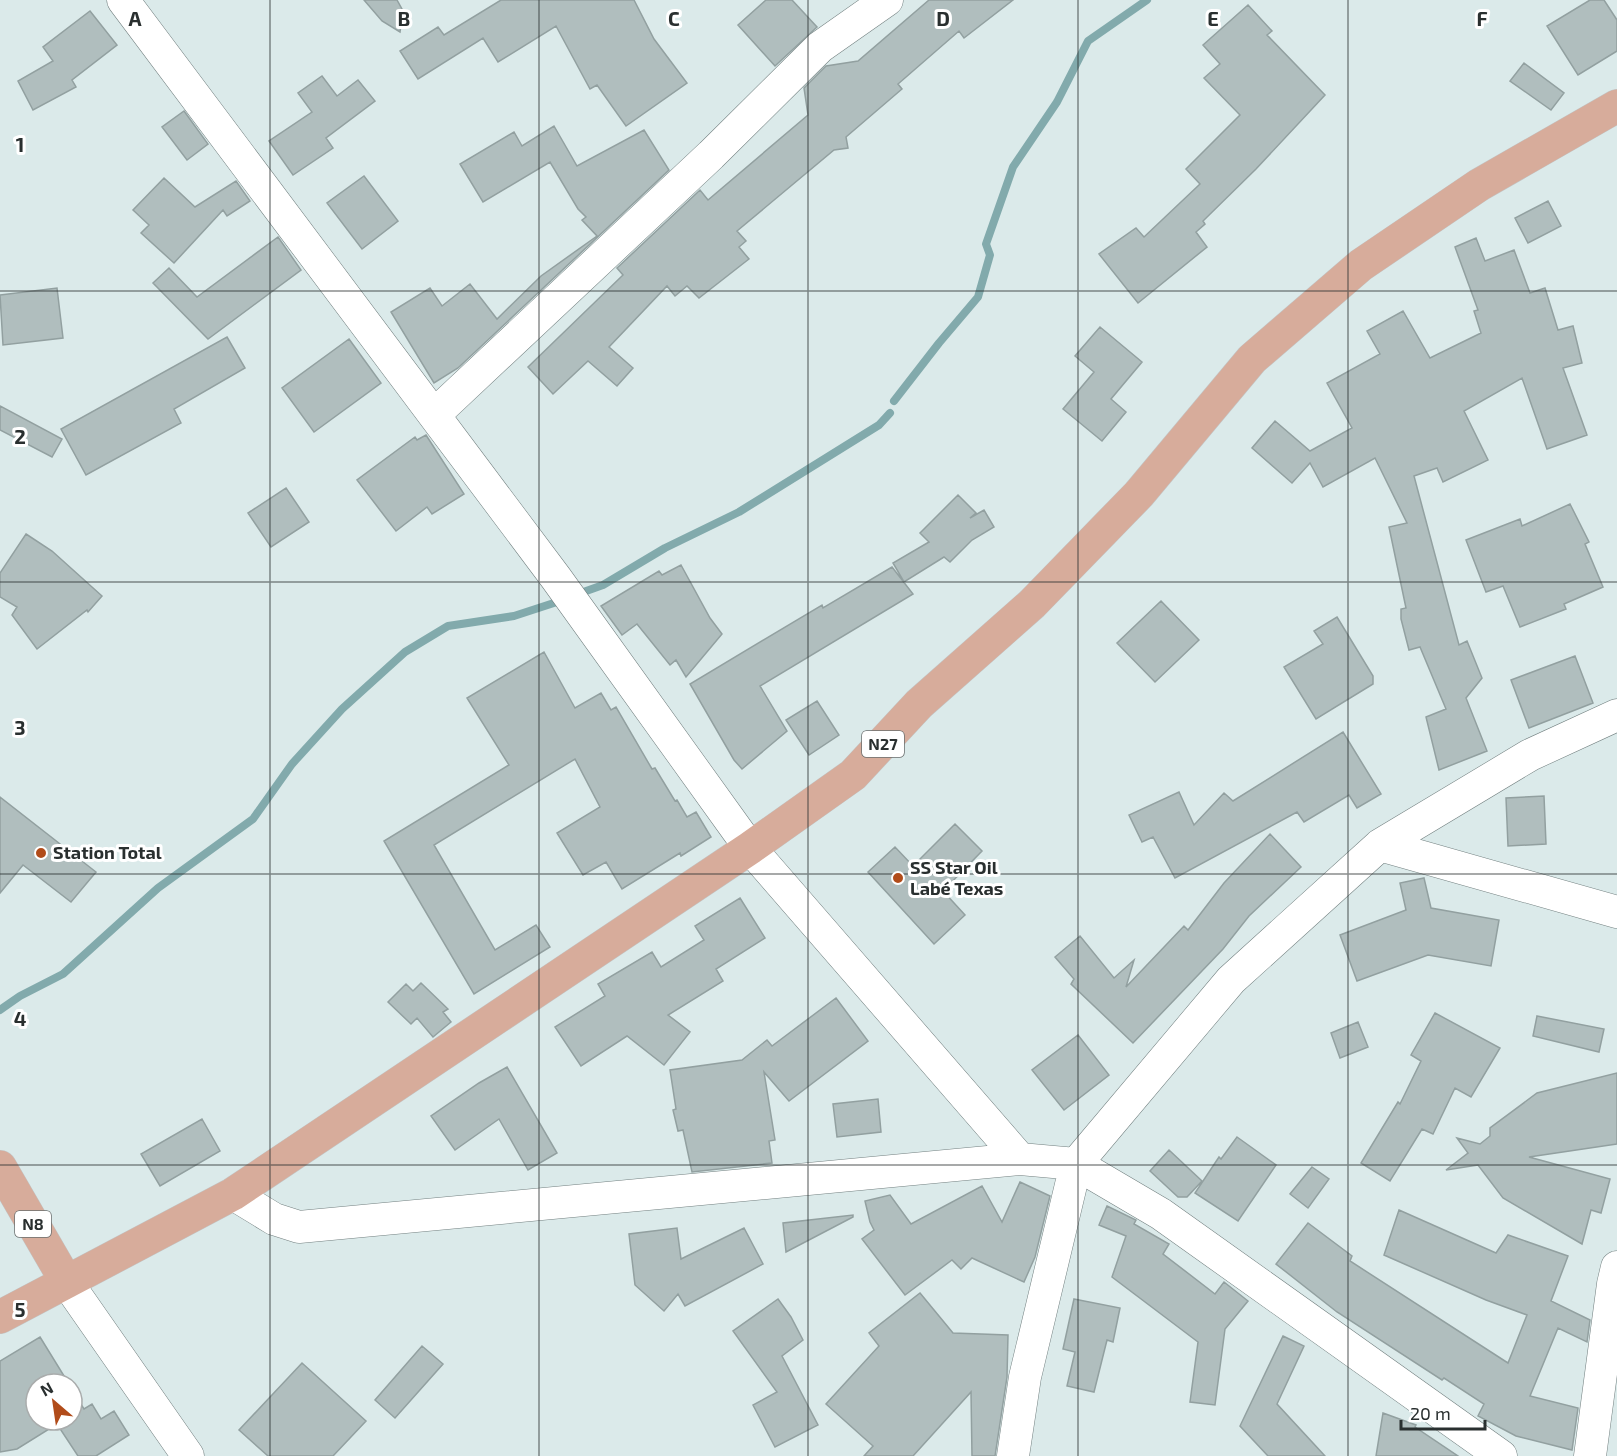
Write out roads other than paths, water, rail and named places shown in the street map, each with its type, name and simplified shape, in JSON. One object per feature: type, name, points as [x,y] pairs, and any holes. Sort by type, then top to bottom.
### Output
[{"type":"main road","name":"N27","points":[[66,1281],[233,1194],[750,848],[853,776],[919,704],[1032,604],[1139,494],[1252,359],[1361,265],[1479,185],[1617,106]]},
{"type":"main road","name":"N8","points":[[0,1167],[66,1281]]},
{"type":"main road","points":[[0,1317],[66,1281]]},
{"type":"street","points":[[123,0],[556,578],[750,848],[1020,1160]]},
{"type":"street","points":[[434,415],[711,155],[820,46],[887,0]]},
{"type":"street","points":[[1013,1456],[1025,1377],[1076,1164],[1232,980],[1380,845],[1530,755],[1617,715]]},
{"type":"street","points":[[1380,845],[1617,912]]},
{"type":"street","points":[[233,1194],[274,1219],[299,1227],[1020,1160],[1076,1164],[1161,1214],[1501,1456]]},
{"type":"street","points":[[1590,1456],[1616,1278]]},
{"type":"street","points":[[66,1281],[188,1456]]},
{"type":"waterway","points":[[894,401],[978,297],[990,255],[986,244],[1013,167],[1057,102],[1088,41],[1147,0]]},
{"type":"waterway","points":[[575,595],[603,585],[665,548],[739,512],[879,425],[890,413]]},
{"type":"waterway","points":[[0,1010],[20,996],[63,974],[158,888],[253,819],[292,764],[342,709],[405,652],[448,626],[514,616],[563,600]]},
{"type":"place","name":"Station Total","points":[[41,853]]},
{"type":"place","name":"SS Star Oil Labé Texas","points":[[898,878]]}]
